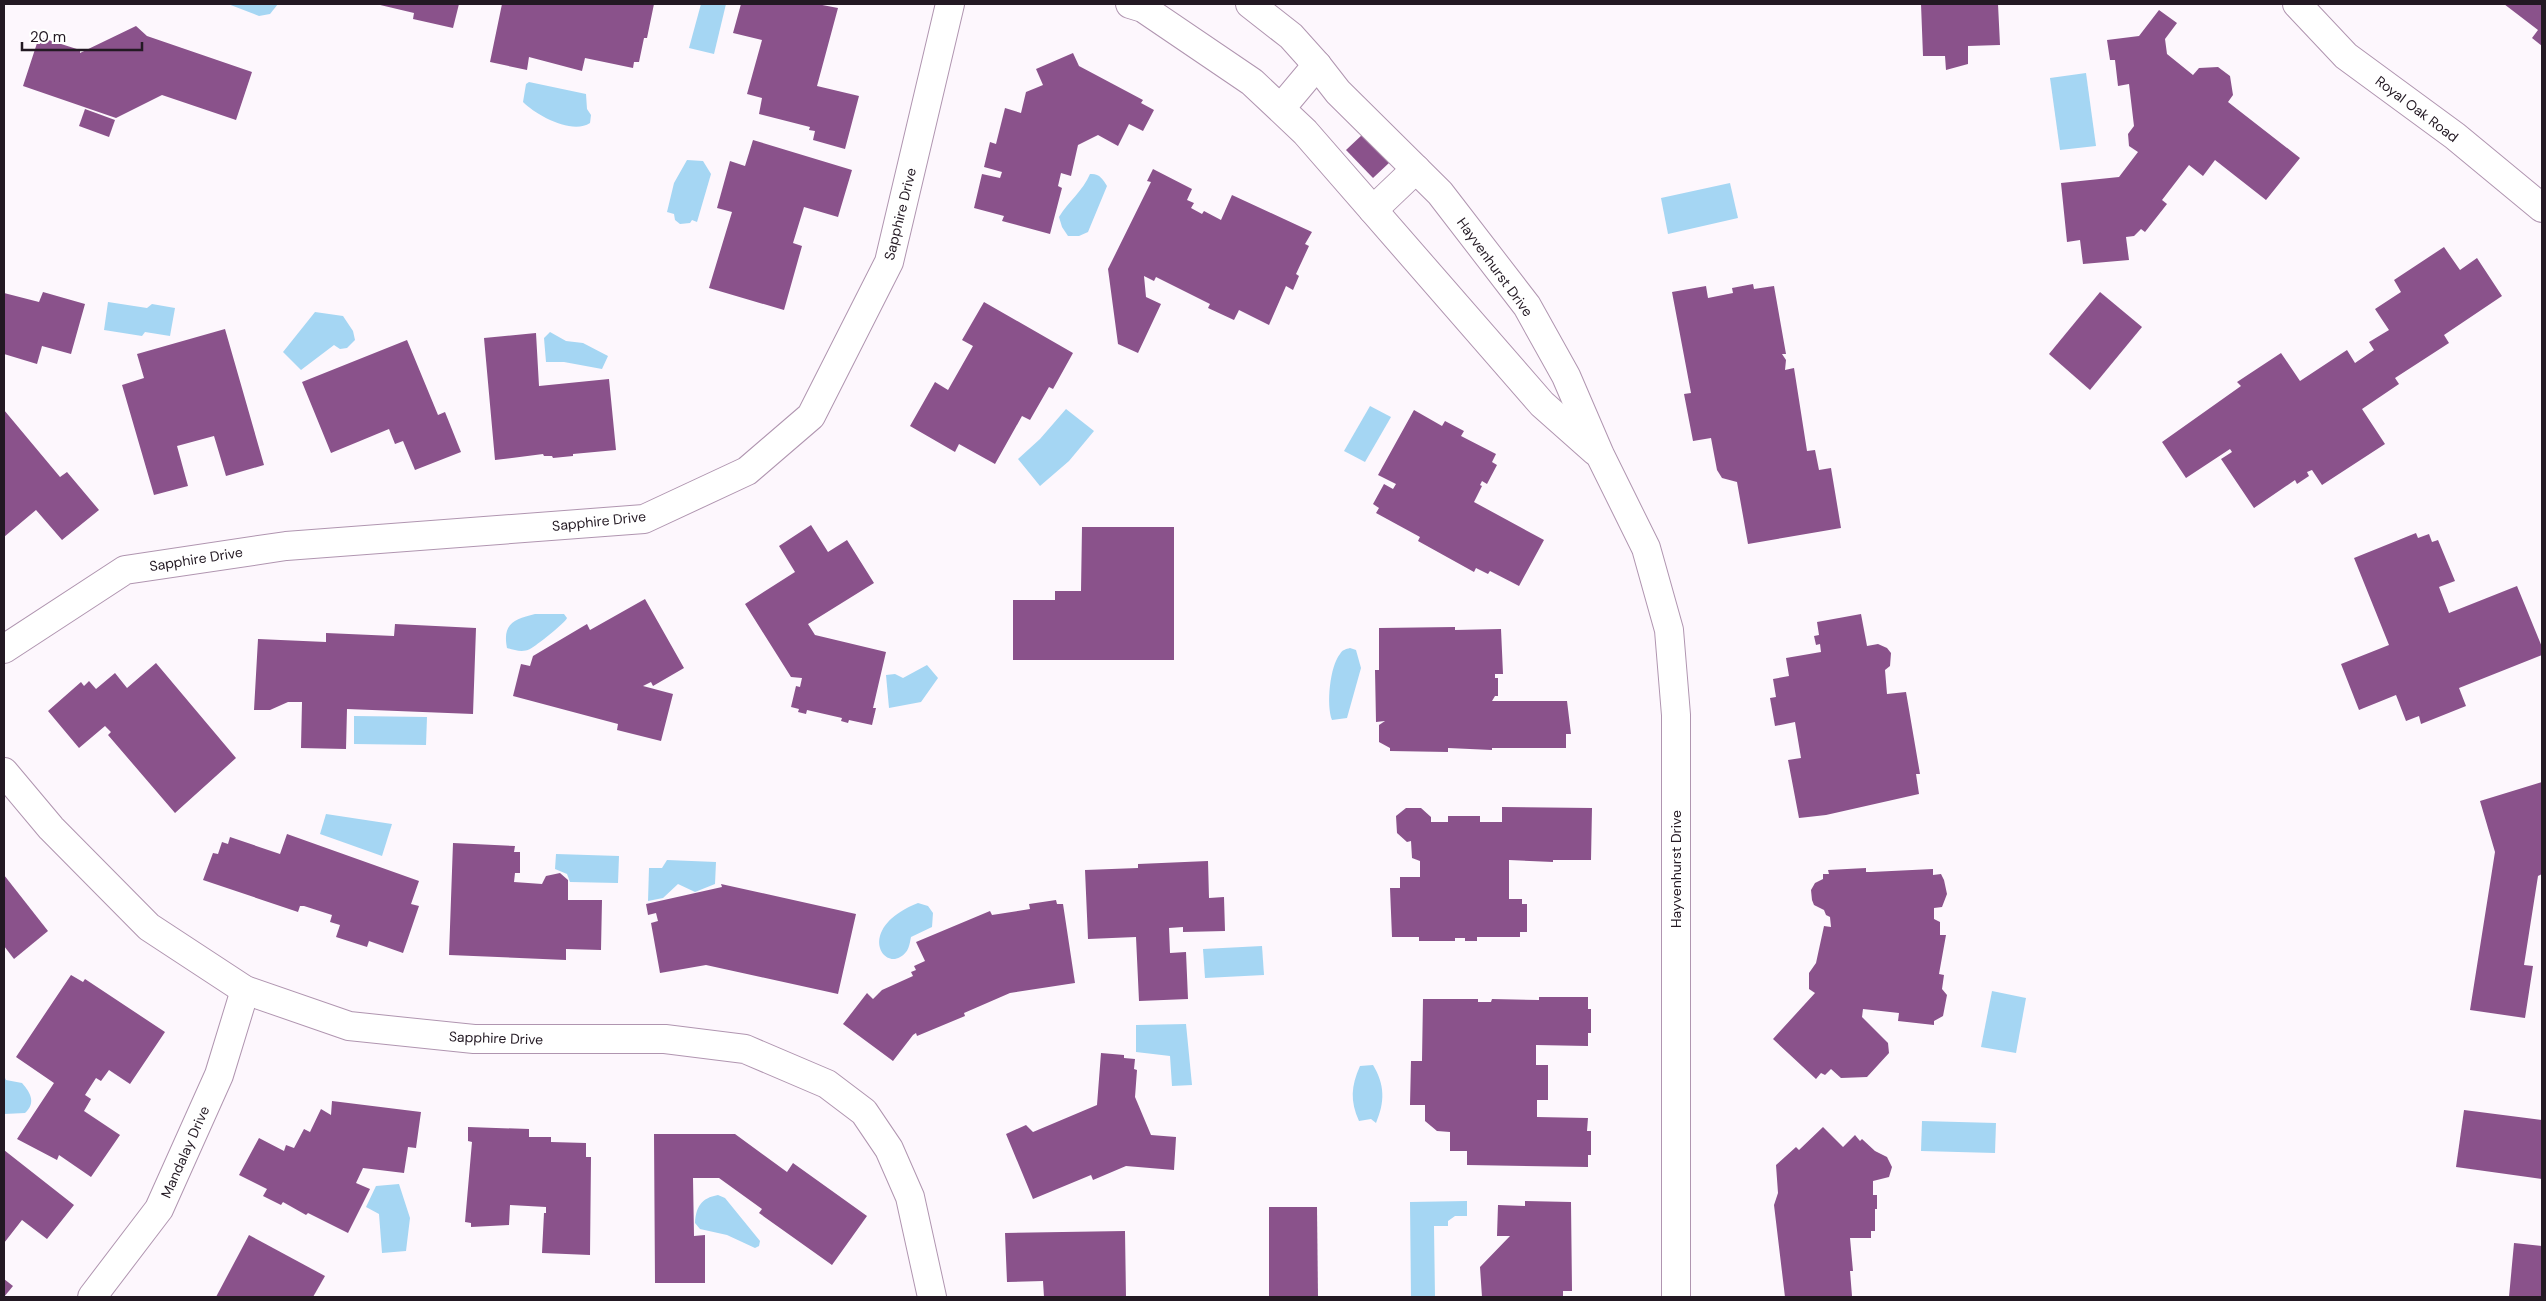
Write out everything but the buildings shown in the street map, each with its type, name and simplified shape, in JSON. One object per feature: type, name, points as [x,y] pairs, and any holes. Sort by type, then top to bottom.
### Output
[{"type":"street","name":"Sapphire Drive","points":[[4,649],[125,570],[286,546],[644,519],[748,471],[811,416],[889,262],[950,4]]},
{"type":"street","name":"Hayvenhurst Drive","points":[[1130,4],[1143,8],[1252,82],[1280,108],[1305,132],[1542,404],[1600,455]]},
{"type":"street","name":"Hayvenhurst Drive","points":[[1250,4],[1290,36],[1317,65],[1338,92],[1440,193],[1527,306],[1566,376],[1600,455],[1646,548],[1669,630],[1676,715],[1676,1297]]},
{"type":"street","name":"Royal Oak Road","points":[[2297,4],[2346,56],[2455,136],[2542,208]]},
{"type":"street","points":[[1280,108],[1317,65]]},
{"type":"street","points":[[1372,210],[1416,169]]},
{"type":"street","name":"Sapphire Drive","points":[[4,772],[51,828],[149,927],[246,990],[349,1026],[474,1040],[666,1039],[745,1049],[827,1084],[864,1112],[889,1149],[910,1197],[932,1297]]},
{"type":"street","name":"Mandalay Drive","points":[[92,1297],[159,1209],[219,1075],[246,990]]},
{"type":"water","points":[[228,4],[278,4],[270,14],[259,16]]},
{"type":"water","points":[[701,4],[726,4],[714,54],[689,48]]},
{"type":"water","points":[[2086,73],[2096,146],[2060,150],[2050,78]]},
{"type":"water","points":[[529,82],[586,94],[587,109],[591,115],[590,123],[574,127],[564,125],[545,118],[536,112],[523,102],[526,84]]},
{"type":"water","points":[[687,160],[703,161],[711,174],[697,222],[692,220],[690,223],[680,224],[675,220],[674,214],[667,212],[674,183]]},
{"type":"water","points":[[1090,174],[1098,176],[1107,186],[1088,232],[1079,236],[1068,236],[1062,227],[1059,217]]},
{"type":"water","points":[[1730,183],[1738,218],[1668,234],[1661,198]]},
{"type":"water","points":[[108,302],[147,308],[152,304],[175,308],[170,336],[145,332],[142,336],[104,330]]},
{"type":"water","points":[[315,312],[343,316],[353,331],[355,340],[347,348],[340,349],[334,345],[301,370],[283,352]]},
{"type":"water","points":[[550,332],[566,341],[583,343],[608,356],[602,369],[564,362],[546,362],[544,338]]},
{"type":"water","points":[[1370,406],[1391,417],[1365,462],[1344,451]]},
{"type":"water","points":[[1066,409],[1094,431],[1069,461],[1040,486],[1018,459],[1040,439]]},
{"type":"water","points":[[535,614],[564,614],[567,618],[561,625],[530,649],[521,651],[507,648],[506,633],[508,628],[516,620]]},
{"type":"water","points":[[1350,648],[1356,650],[1361,668],[1347,718],[1332,720],[1329,705],[1331,676],[1341,653]]},
{"type":"water","points":[[927,665],[938,678],[921,702],[889,708],[886,675],[895,674],[903,678]]},
{"type":"water","points":[[354,716],[427,717],[426,745],[354,744]]},
{"type":"water","points":[[326,814],[392,824],[382,856],[320,834]]},
{"type":"water","points":[[556,854],[619,856],[618,883],[570,882],[567,874],[555,869]]},
{"type":"water","points":[[667,860],[716,862],[715,884],[695,892],[678,884],[663,898],[648,901],[649,868],[662,868]]},
{"type":"water","points":[[918,903],[928,906],[933,913],[932,927],[911,937],[906,952],[898,958],[890,959],[880,947],[880,937],[885,925],[898,914]]},
{"type":"water","points":[[1262,946],[1264,975],[1205,978],[1203,949]]},
{"type":"water","points":[[1992,991],[2026,998],[2016,1053],[1981,1047]]},
{"type":"water","points":[[1186,1024],[1192,1085],[1172,1086],[1170,1056],[1136,1052],[1136,1025]]},
{"type":"water","points":[[1373,1065],[1382,1087],[1381,1108],[1376,1123],[1371,1119],[1359,1121],[1353,1100],[1353,1087],[1360,1066]]},
{"type":"water","points":[[4,1076],[6,1080],[22,1083],[28,1090],[31,1102],[25,1113],[4,1114]]},
{"type":"water","points":[[1922,1121],[1996,1123],[1995,1153],[1921,1151]]},
{"type":"water","points":[[399,1184],[410,1218],[406,1251],[382,1253],[379,1214],[366,1207],[376,1186]]},
{"type":"water","points":[[718,1195],[725,1198],[760,1241],[759,1246],[755,1248],[727,1235],[700,1229],[695,1223],[700,1204],[707,1198]]},
{"type":"water","points":[[1467,1201],[1467,1216],[1455,1216],[1448,1221],[1448,1226],[1434,1226],[1435,1297],[1411,1297],[1410,1202]]}]
